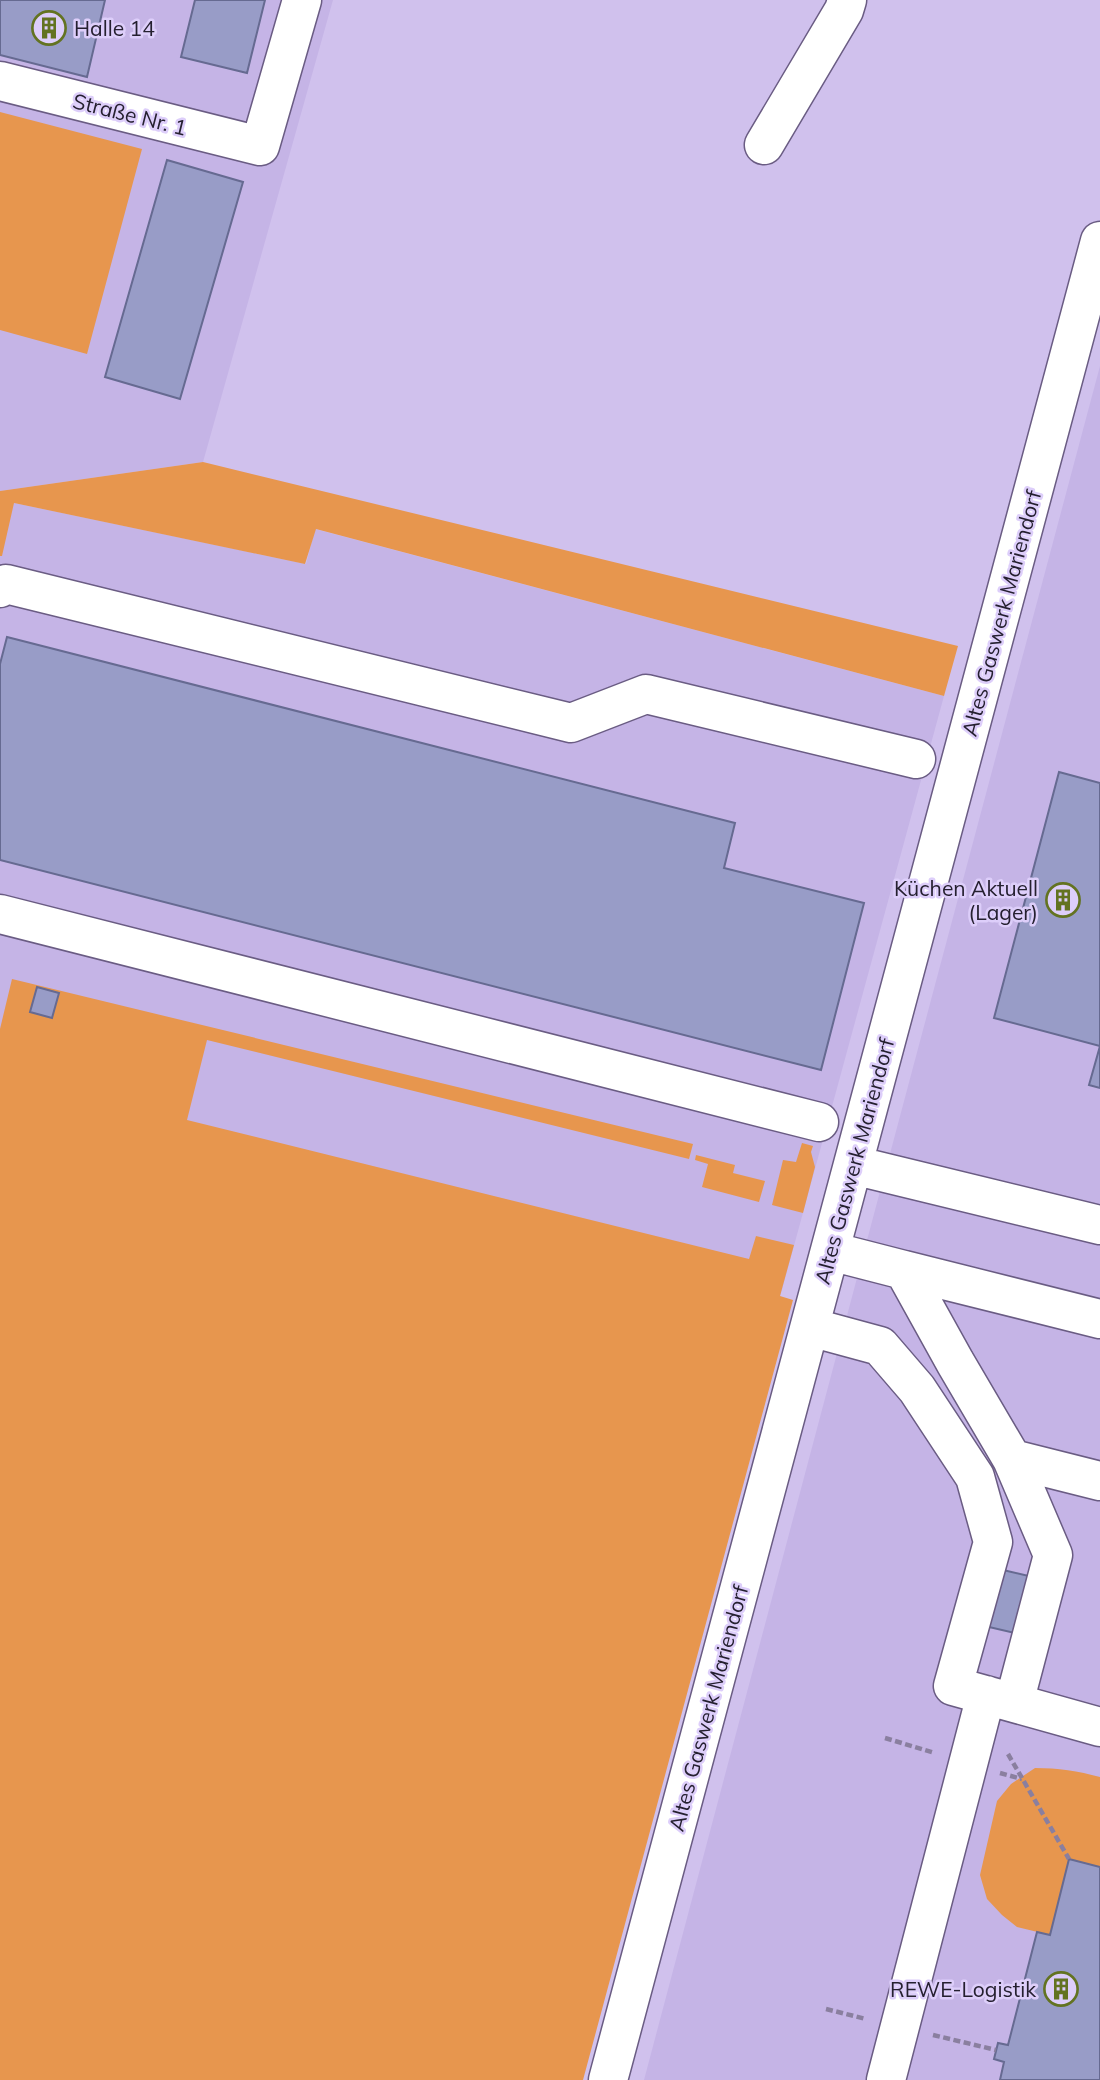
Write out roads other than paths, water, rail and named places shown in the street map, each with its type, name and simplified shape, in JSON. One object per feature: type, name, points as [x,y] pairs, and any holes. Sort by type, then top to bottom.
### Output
[{"type":"street","name":"Straße Nr. 1","points":[[0,81],[260,146],[302,0]]},
{"type":"street","points":[[764,145],[844,10],[847,0]]},
{"type":"street","name":"Altes Gaswerk Mariendorf","points":[[608,2080],[1100,241]]},
{"type":"street","points":[[0,587],[6,584],[571,723],[646,694],[916,760]]},
{"type":"street","points":[[0,914],[819,1122]]},
{"type":"street","points":[[853,1165],[1100,1225]]},
{"type":"street","points":[[830,1251],[1100,1319]]},
{"type":"street","points":[[886,2080],[1000,1699],[1053,1555],[1013,1459],[904,1270]]},
{"type":"street","points":[[810,1327],[880,1346],[917,1389],[975,1477],[993,1542],[953,1686],[1100,1727]]},
{"type":"street","points":[[1013,1459],[1100,1481]]},
{"type":"place","name":"Halle 14","points":[[49,28]]},
{"type":"place","name":"Küchen Aktuell (Lager)","points":[[1063,900]]},
{"type":"place","name":"REWE-Logistik","points":[[1061,1989]]}]
